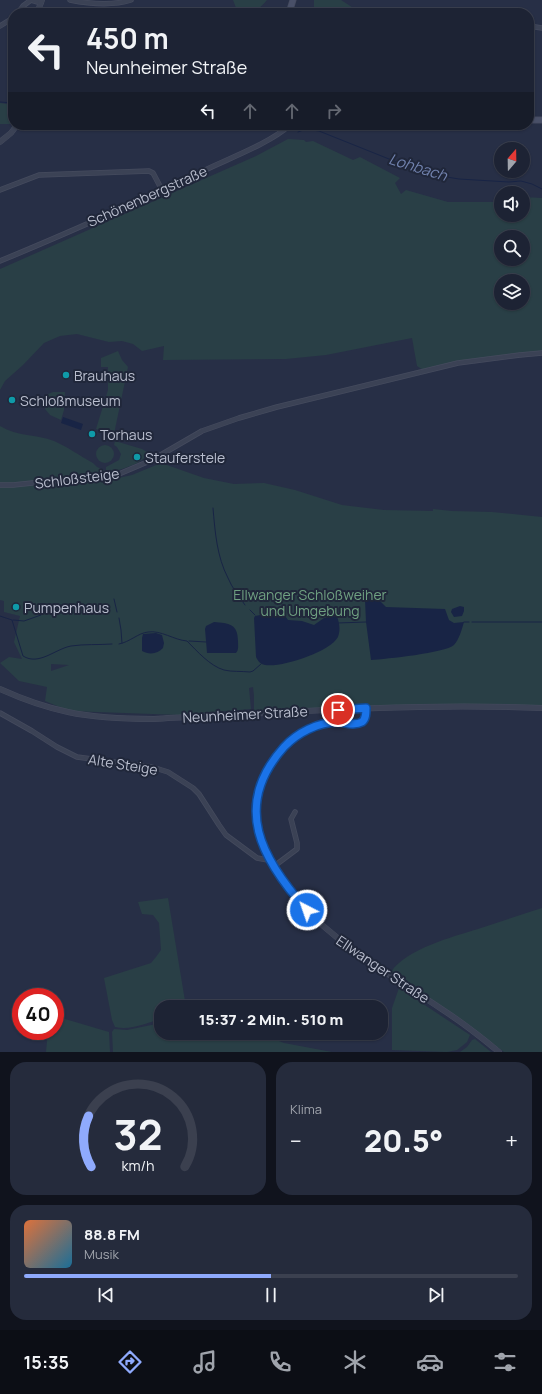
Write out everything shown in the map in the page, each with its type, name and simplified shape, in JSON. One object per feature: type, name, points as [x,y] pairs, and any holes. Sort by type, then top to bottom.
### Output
[{"type":"street","points":[[23,8],[28,2],[33,0],[42,2]]},
{"type":"street","points":[[70,0],[98,3],[120,3],[131,0]]},
{"type":"street","points":[[0,142],[13,130]]},
{"type":"street","name":"Schönenbergstraße","points":[[0,261],[162,190],[244,152],[283,130]]},
{"type":"street","points":[[0,190],[39,175],[149,171],[153,172],[162,190]]},
{"type":"street","name":"Schloßsteige","points":[[0,486],[13,486],[119,474],[152,460],[202,431],[277,407],[458,363],[520,354],[542,353]]},
{"type":"street","name":"Neunheimer Straße","points":[[0,689],[25,700],[69,713],[126,719],[154,719],[366,708],[482,706],[542,708]]},
{"type":"street","name":"Ellwanger Straße","points":[[366,708],[366,716],[362,723],[329,723],[320,725],[300,735],[286,746],[270,766],[262,781],[256,809],[259,836],[268,860],[287,887],[323,927],[375,966],[445,1011],[499,1052]]},
{"type":"street","name":"Alte Steige","points":[[0,713],[32,730],[57,747],[77,757],[152,767],[168,772],[193,788],[199,794],[226,835],[257,858],[268,860]]},
{"type":"street","points":[[273,867],[297,849],[291,819],[295,812]]},
{"type":"green space","points":[[233,0],[267,0],[258,8],[236,8]]},
{"type":"green space","points":[[314,0],[341,0],[353,8],[314,8]]},
{"type":"green space","points":[[0,103],[8,104],[8,124],[0,124]]},
{"type":"green space","points":[[288,139],[304,140],[306,142],[313,141],[353,160],[360,157],[400,178],[395,183],[401,194],[406,190],[448,202],[494,202],[494,222],[530,222],[530,197],[542,198],[542,351],[484,358],[423,370],[417,366],[412,338],[326,355],[286,359],[163,360],[164,346],[142,351],[133,344],[122,341],[109,342],[77,334],[60,336],[44,343],[5,381],[0,390],[0,269],[256,156]]},
{"type":"green space","points":[[118,351],[122,360],[128,367],[114,434],[96,429],[108,390],[108,367],[101,367],[101,358]]},
{"type":"green space","points":[[53,392],[65,392],[64,410],[61,420],[50,415],[45,409],[48,394]]},
{"type":"green space","name":"Ellwanger Schloßweiher und Umgebung","points":[[0,426],[20,434],[54,441],[106,471],[106,467],[119,460],[121,454],[114,445],[115,441],[142,449],[147,452],[146,456],[137,463],[107,473],[109,480],[132,475],[161,463],[204,478],[234,484],[264,483],[295,490],[342,505],[384,510],[433,511],[433,509],[492,512],[542,517],[542,709],[497,706],[254,713],[253,687],[249,688],[251,709],[180,715],[69,711],[45,701],[47,687],[19,681],[0,663],[9,657],[22,659],[14,642],[20,616],[4,612],[4,601],[0,600]],"holes":[[[51,664],[69,665],[51,671]]]},
{"type":"green space","points":[[101,445],[109,445],[114,450],[112,461],[109,463],[101,463],[96,458],[96,450]]},
{"type":"green space","points":[[168,898],[185,1000],[154,1000],[154,1021],[132,1027],[121,1028],[115,1027],[112,1020],[104,978],[151,963],[161,950],[159,923],[153,915],[142,914],[138,902]]},
{"type":"green space","points":[[542,908],[542,1052],[504,1052],[432,1000],[391,973],[398,964],[418,950]]},
{"type":"green space","points":[[399,988],[470,1035],[467,1042],[457,1050],[447,1052],[392,1050],[392,1008]]},
{"type":"green space","points":[[64,1019],[109,1032],[110,1052],[46,1052],[47,1040],[64,1040]]},
{"type":"green space","points":[[154,1024],[154,1040],[276,1040],[284,1043],[332,1052],[113,1052],[112,1032],[114,1029],[127,1030]]},
{"type":"green space","points":[[475,1039],[491,1052],[460,1052],[467,1047],[472,1040]]},
{"type":"water","points":[[63,417],[83,424],[81,430],[61,423]]},
{"type":"water","points":[[378,599],[386,607],[445,609],[449,620],[454,623],[464,622],[460,634],[454,645],[439,651],[371,660],[365,600]]},
{"type":"water","points":[[460,606],[464,607],[462,616],[454,617],[451,612],[452,609]]},
{"type":"water","points":[[282,611],[288,620],[302,621],[314,625],[324,618],[337,616],[340,629],[338,637],[333,643],[325,648],[304,658],[282,664],[262,664],[256,657],[254,618],[255,616]]},
{"type":"water","points":[[214,622],[228,624],[234,628],[238,635],[238,649],[236,653],[207,653],[205,629],[206,626]]},
{"type":"water","points":[[156,633],[162,635],[164,643],[163,648],[159,652],[153,653],[142,651],[143,634]]},
{"type":"waterway","name":"Lohbach","points":[[0,102],[8,103]]},
{"type":"waterway","name":"Lohbach","points":[[298,132],[303,130]]},
{"type":"waterway","name":"Lohbach","points":[[312,130],[319,131],[404,165],[426,170],[441,176],[459,179],[509,182],[521,181],[542,189]]},
{"type":"waterway","points":[[213,508],[221,562],[232,585],[245,605]]},
{"type":"waterway","points":[[114,599],[117,612]]},
{"type":"waterway","points":[[250,610],[255,615]]},
{"type":"waterway","points":[[13,620],[24,621],[41,615]]},
{"type":"waterway","points":[[0,616],[12,620],[23,656],[29,659],[41,658],[71,646],[112,644]]},
{"type":"waterway","points":[[119,618],[122,643]]},
{"type":"waterway","points":[[338,623],[366,622]]},
{"type":"waterway","points":[[464,622],[469,622]]},
{"type":"waterway","points":[[472,622],[542,622]]},
{"type":"waterway","points":[[119,644],[144,633],[158,632],[187,641],[209,662],[224,670],[250,672],[261,664]]},
{"type":"waterway","points":[[189,641],[206,642]]},
{"type":"place","name":"Brauhaus","points":[[66,375]]},
{"type":"place","name":"Schloßmuseum","points":[[12,400]]},
{"type":"place","name":"Torhaus","points":[[92,434]]},
{"type":"place","name":"Stauferstele","points":[[137,457]]},
{"type":"place","name":"Pumpenhaus","points":[[16,607]]},
{"type":"route","points":[[307,910],[287,887],[268,860],[263,849],[257,825],[257,799],[262,781],[270,766],[277,755],[293,739],[309,729],[320,725],[337,722],[353,724],[362,723],[366,716],[366,708],[338,710]]}]
